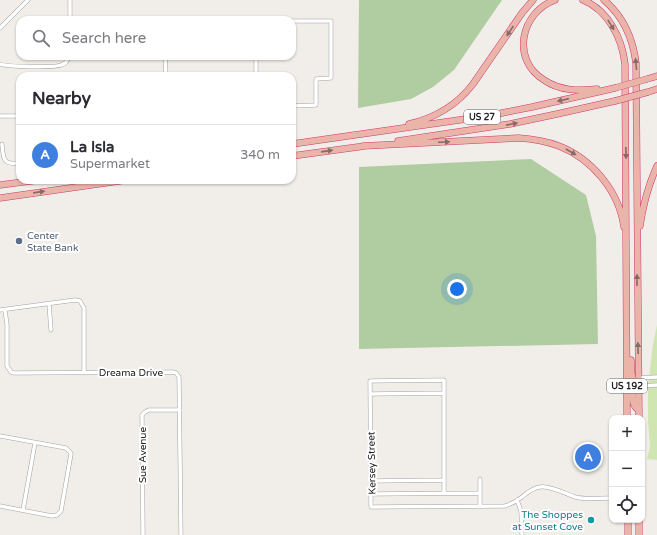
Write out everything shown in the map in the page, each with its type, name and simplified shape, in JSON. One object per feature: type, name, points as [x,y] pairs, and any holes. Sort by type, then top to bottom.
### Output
[{"type":"highway","points":[[347,136],[423,120],[439,114],[453,104],[465,94],[473,84],[522,13],[533,0]]},
{"type":"highway","points":[[554,0],[545,4],[528,22],[524,36],[524,51],[532,69],[548,83],[562,88],[585,90],[615,88]]},
{"type":"highway","points":[[583,0],[594,6],[605,16],[616,33],[624,55],[627,261]]},
{"type":"highway","points":[[604,0],[616,12],[627,30],[636,59],[637,243]]},
{"type":"highway","name":"US 27","points":[[296,143],[509,112],[554,103],[657,76]]},
{"type":"highway","name":"US 27","points":[[296,155],[503,125],[615,101],[657,89]]},
{"type":"highway","points":[[363,146],[519,138],[542,141],[559,146],[574,153],[588,164],[601,177],[611,192],[623,222],[627,261]]},
{"type":"highway","points":[[637,243],[645,197],[657,166]]},
{"type":"highway","points":[[0,185],[16,183]]},
{"type":"highway","points":[[0,198],[98,184]]},
{"type":"highway","name":"US 192","points":[[637,243],[638,415]]},
{"type":"highway","name":"US 192","points":[[627,261],[627,415]]},
{"type":"highway","points":[[627,354],[630,355],[631,358],[633,382],[638,386]]},
{"type":"highway","points":[[627,379],[632,387],[633,405],[638,410]]},
{"type":"highway","points":[[628,523],[628,535]]},
{"type":"highway","points":[[639,523],[639,535]]},
{"type":"street","points":[[0,28],[28,0]]},
{"type":"street","points":[[70,0],[70,16]]},
{"type":"street","points":[[296,21],[331,21],[331,78],[316,79],[316,105],[296,106]]},
{"type":"street","points":[[0,64],[9,66],[58,66],[66,63],[67,60]]},
{"type":"street","points":[[165,60],[166,72]]},
{"type":"street","points":[[256,60],[256,72]]},
{"type":"street","points":[[0,116],[16,116]]},
{"type":"street","points":[[2,144],[3,156],[6,161],[16,163]]},
{"type":"street","points":[[0,310],[75,300],[80,301],[84,308],[84,373]]},
{"type":"street","points":[[49,304],[51,330]]},
{"type":"street","name":"Dreama Drive","points":[[5,310],[7,325],[7,366],[11,372],[176,373],[179,377],[181,535]]},
{"type":"street","points":[[638,378],[657,377]]},
{"type":"street","name":"Kersey Street","points":[[444,493],[444,380],[370,381],[371,507],[505,506],[522,497],[528,491],[539,487],[548,488],[576,497],[609,498]]},
{"type":"street","points":[[638,386],[657,385]]},
{"type":"street","points":[[370,394],[444,393]]},
{"type":"street","name":"Sue Avenue","points":[[143,535],[142,415],[148,410],[180,410]]},
{"type":"street","points":[[0,436],[66,448],[70,452],[71,457],[60,513],[52,516],[0,506]]},
{"type":"street","points":[[23,510],[35,443]]},
{"type":"street","points":[[480,479],[480,506]]},
{"type":"street","points":[[371,481],[444,480]]},
{"type":"street","points":[[371,494],[480,493]]},
{"type":"street","points":[[517,500],[521,511],[522,535]]},
{"type":"green space","points":[[359,0],[502,0],[454,70],[433,87],[411,99],[358,108]]},
{"type":"green space","points":[[531,159],[586,195],[596,236],[598,344],[359,349],[359,167]]},
{"type":"green space","points":[[657,325],[657,460],[647,459],[650,446],[648,387],[653,344]]},
{"type":"place","name":"Center State Bank","points":[[19,241]]},
{"type":"place","name":"La Isla","points":[[588,457]]},
{"type":"place","name":"The Shoppes at Sunset Cove","points":[[591,520]]}]
